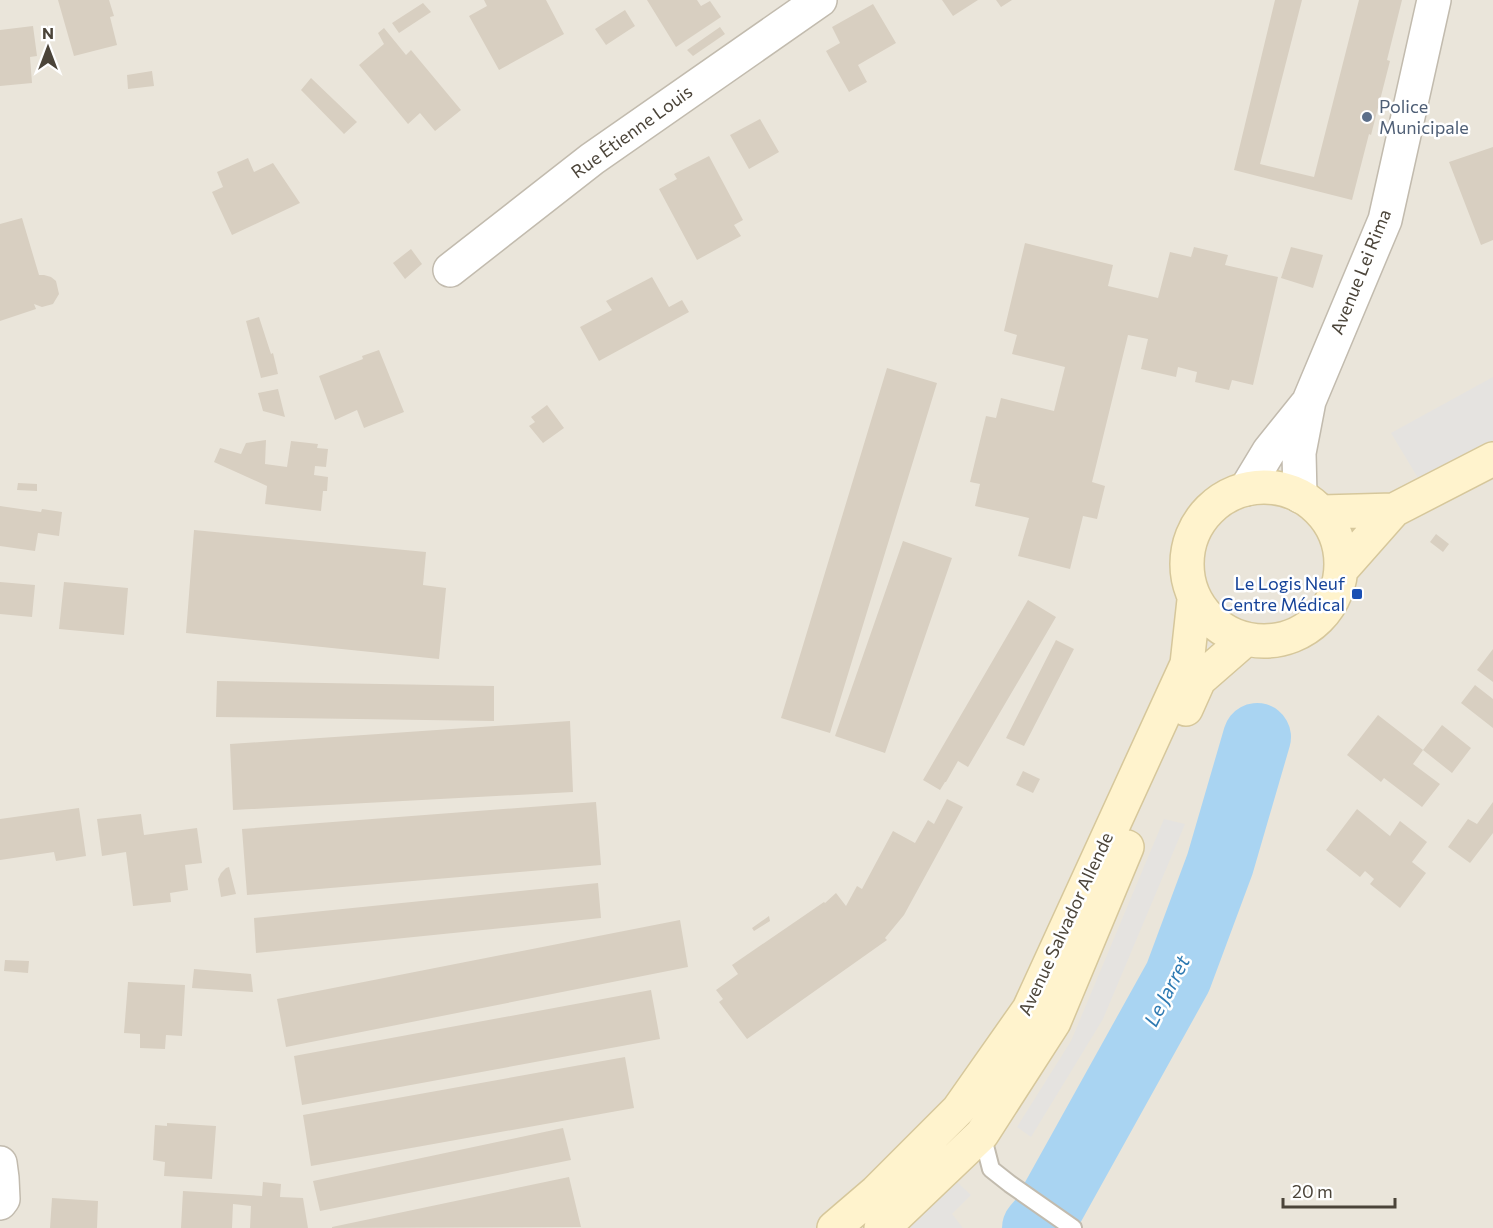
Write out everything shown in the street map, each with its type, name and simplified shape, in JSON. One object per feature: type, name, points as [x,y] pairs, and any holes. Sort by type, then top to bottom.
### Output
[{"type":"main road","points":[[1341,570],[1394,510],[1493,459]]},
{"type":"main road","points":[[1264,487],[1282,489],[1311,504],[1333,529],[1340,549],[1341,570],[1336,593],[1324,614],[1306,630],[1284,639],[1260,642],[1225,632],[1212,622],[1194,600],[1187,578],[1186,554],[1193,532],[1206,512],[1224,497],[1246,489],[1264,487]]},
{"type":"main road","points":[[1311,504],[1394,510]]},
{"type":"main road","name":"Avenue Salvador Allende","points":[[834,1228],[876,1192],[958,1110],[1029,1009],[1187,664],[1194,600]]},
{"type":"main road","name":"Avenue Salvador Allende","points":[[881,1228],[982,1134],[1054,1023],[1199,680],[1246,639]]},
{"type":"street","name":"Avenue Lei Rima","points":[[1311,504],[1299,453],[1309,401],[1385,220],[1434,0]]},
{"type":"street","name":"Rue Étienne Louis","points":[[450,270],[592,159],[800,6]]},
{"type":"street","name":"Avenue Lei Rima","points":[[1246,489],[1269,451],[1309,401]]},
{"type":"street","points":[[0,1164],[3,1199],[0,1203]]},
{"type":"lane","points":[[982,1134],[991,1169],[1069,1226]]},
{"type":"shaded area","points":[[0,0],[1493,0],[1493,1228],[0,1228]]},
{"type":"shaded area","points":[[1493,377],[1493,459],[1427,493],[1391,433]]},
{"type":"shaded area","points":[[1164,819],[1185,824],[1103,1019],[1031,1137],[1017,1127],[1071,1041]]},
{"type":"shaded area","points":[[956,1181],[971,1195],[952,1214],[963,1228],[904,1228]]},
{"type":"building","points":[[58,0],[109,0],[114,16],[110,17],[117,45],[74,56]]},
{"type":"building","points":[[484,0],[546,0],[564,34],[499,70],[469,16],[487,6]]},
{"type":"building","points":[[647,0],[697,0],[701,6],[710,1],[721,17],[676,47]]},
{"type":"building","points":[[942,0],[978,0],[953,16]]},
{"type":"building","points":[[996,0],[1012,0],[1001,7]]},
{"type":"building","points":[[1275,0],[1302,0],[1260,164],[1314,177],[1359,0],[1402,0],[1387,60],[1390,61],[1352,200],[1234,170]]},
{"type":"building","points":[[423,3],[431,12],[399,33],[392,23]]},
{"type":"building","points":[[873,4],[896,43],[858,65],[867,82],[849,92],[826,51],[840,43],[832,27]]},
{"type":"building","points":[[625,10],[635,26],[606,45],[595,29]]},
{"type":"building","points":[[33,26],[37,56],[30,57],[32,83],[0,86],[0,30]]},
{"type":"building","points":[[720,27],[725,34],[693,56],[687,50]]},
{"type":"building","points":[[384,28],[406,55],[411,50],[461,110],[435,131],[420,113],[408,124],[359,65],[384,44],[378,33]]},
{"type":"building","points":[[152,71],[154,86],[128,89],[127,75]]},
{"type":"building","points":[[311,78],[357,122],[344,134],[301,90]]},
{"type":"building","points":[[760,119],[779,152],[749,169],[730,135]]},
{"type":"building","points":[[1493,147],[1493,240],[1481,245],[1449,162]]},
{"type":"building","points":[[709,156],[743,220],[734,225],[741,236],[697,260],[659,189],[677,179],[674,174]]},
{"type":"building","points":[[248,158],[254,172],[273,163],[300,203],[232,235],[212,192],[223,187],[217,172]]},
{"type":"building","points":[[22,218],[39,275],[51,277],[56,281],[59,294],[53,304],[42,307],[34,304],[36,309],[0,321],[0,224]]},
{"type":"building","points":[[1025,243],[1113,265],[1108,286],[1158,298],[1170,252],[1191,257],[1194,247],[1228,255],[1225,265],[1278,277],[1253,385],[1232,380],[1229,390],[1195,382],[1197,372],[1178,367],[1176,377],[1141,369],[1148,339],[1128,335],[1092,482],[1105,486],[1097,519],[1083,516],[1070,569],[1018,556],[1029,518],[975,506],[980,484],[970,482],[986,416],[996,418],[1001,398],[1054,411],[1065,367],[1012,354],[1017,335],[1004,331]]},
{"type":"building","points":[[1291,247],[1323,255],[1313,288],[1281,278]]},
{"type":"building","points":[[411,249],[422,264],[405,279],[393,263]]},
{"type":"building","points":[[652,277],[669,307],[682,300],[689,312],[599,361],[580,327],[612,310],[606,301]]},
{"type":"building","points":[[259,317],[271,354],[273,353],[278,374],[261,378],[246,321]]},
{"type":"building","points":[[379,350],[404,412],[364,428],[357,410],[335,420],[319,376],[363,359],[362,356]]},
{"type":"building","points":[[887,368],[937,383],[830,733],[781,718]]},
{"type":"building","points":[[278,389],[285,417],[263,411],[258,393]]},
{"type":"building","points":[[547,405],[564,428],[543,443],[529,426],[535,422],[531,417]]},
{"type":"building","points":[[266,440],[265,464],[287,467],[291,441],[318,444],[317,448],[328,449],[326,467],[315,466],[314,475],[328,477],[327,491],[323,491],[321,511],[265,504],[267,486],[214,462],[220,448],[241,454],[246,443]]},
{"type":"building","points":[[18,483],[37,484],[37,491],[17,490]]},
{"type":"building","points":[[0,506],[41,512],[42,509],[62,512],[59,536],[38,533],[35,551],[0,546]]},
{"type":"building","points":[[194,530],[426,552],[423,585],[446,588],[439,659],[186,633]]},
{"type":"building","points":[[1436,534],[1449,544],[1443,552],[1430,542]]},
{"type":"building","points":[[903,541],[952,558],[885,753],[835,736]]},
{"type":"building","points":[[0,582],[35,585],[32,617],[0,614]]},
{"type":"building","points":[[64,582],[128,588],[124,635],[59,629]]},
{"type":"building","points":[[1028,600],[1056,617],[968,767],[958,761],[940,790],[923,780]]},
{"type":"building","points":[[1056,640],[1074,649],[1024,746],[1006,738]]},
{"type":"building","points":[[1493,649],[1493,682],[1477,670]]},
{"type":"building","points":[[217,681],[494,686],[494,721],[216,717]]},
{"type":"building","points":[[1475,685],[1493,699],[1493,728],[1461,703]]},
{"type":"building","points":[[1378,715],[1423,750],[1413,764],[1440,784],[1422,807],[1384,778],[1381,782],[1347,755]]},
{"type":"building","points":[[570,721],[573,792],[233,810],[230,744]]},
{"type":"building","points":[[1442,725],[1471,748],[1452,773],[1423,750]]},
{"type":"building","points":[[1023,771],[1040,779],[1033,793],[1016,785]]},
{"type":"building","points":[[947,799],[963,807],[904,915],[885,938],[887,940],[747,1039],[719,1002],[723,999],[716,990],[738,974],[732,965],[825,903],[836,893],[846,906],[857,886],[862,889],[893,831],[915,843],[928,820],[934,824]]},
{"type":"building","points":[[596,802],[601,865],[247,895],[242,829]]},
{"type":"building","points":[[1493,802],[1493,833],[1470,863],[1448,847],[1468,819],[1477,824]]},
{"type":"building","points":[[79,808],[86,856],[56,861],[54,852],[0,860],[0,819]]},
{"type":"building","points":[[1357,809],[1390,836],[1400,821],[1427,842],[1412,862],[1426,873],[1400,908],[1370,884],[1374,879],[1365,871],[1360,877],[1326,850]]},
{"type":"building","points":[[141,814],[144,835],[197,828],[202,863],[185,865],[188,890],[170,893],[171,902],[133,906],[126,852],[102,856],[97,819]]},
{"type":"building","points":[[229,867],[236,894],[221,897],[218,879],[221,873]]},
{"type":"building","points":[[598,883],[601,918],[256,953],[254,918]]},
{"type":"building","points":[[769,916],[770,921],[754,931],[752,928]]},
{"type":"building","points":[[680,920],[688,967],[286,1047],[277,999]]},
{"type":"building","points":[[5,960],[29,961],[28,973],[4,971]]},
{"type":"building","points":[[194,969],[251,974],[253,992],[192,988]]},
{"type":"building","points":[[128,982],[185,985],[182,1036],[166,1035],[165,1049],[140,1048],[140,1034],[124,1033]]},
{"type":"building","points":[[651,990],[660,1039],[302,1105],[294,1056]]},
{"type":"building","points":[[625,1057],[634,1108],[311,1166],[303,1115]]},
{"type":"building","points":[[167,1123],[216,1126],[212,1179],[164,1176],[165,1162],[153,1160],[155,1125],[167,1126]]},
{"type":"building","points":[[563,1128],[571,1160],[320,1211],[313,1181]]},
{"type":"building","points":[[569,1177],[581,1227],[332,1228],[332,1227]]},
{"type":"building","points":[[263,1182],[281,1184],[280,1197],[303,1198],[308,1228],[250,1228],[251,1206],[233,1204],[232,1228],[181,1228],[183,1191],[262,1196]]},
{"type":"building","points":[[52,1198],[98,1201],[97,1228],[50,1228]]},
{"type":"waterway","name":"Le Jarret","points":[[1036,1228],[1043,1220],[1178,977],[1220,864],[1257,737]]},
{"type":"place","name":"Police Municipale","points":[[1367,117]]},
{"type":"place","name":"Le Logis Neuf Centre Médical","points":[[1357,594]]}]
